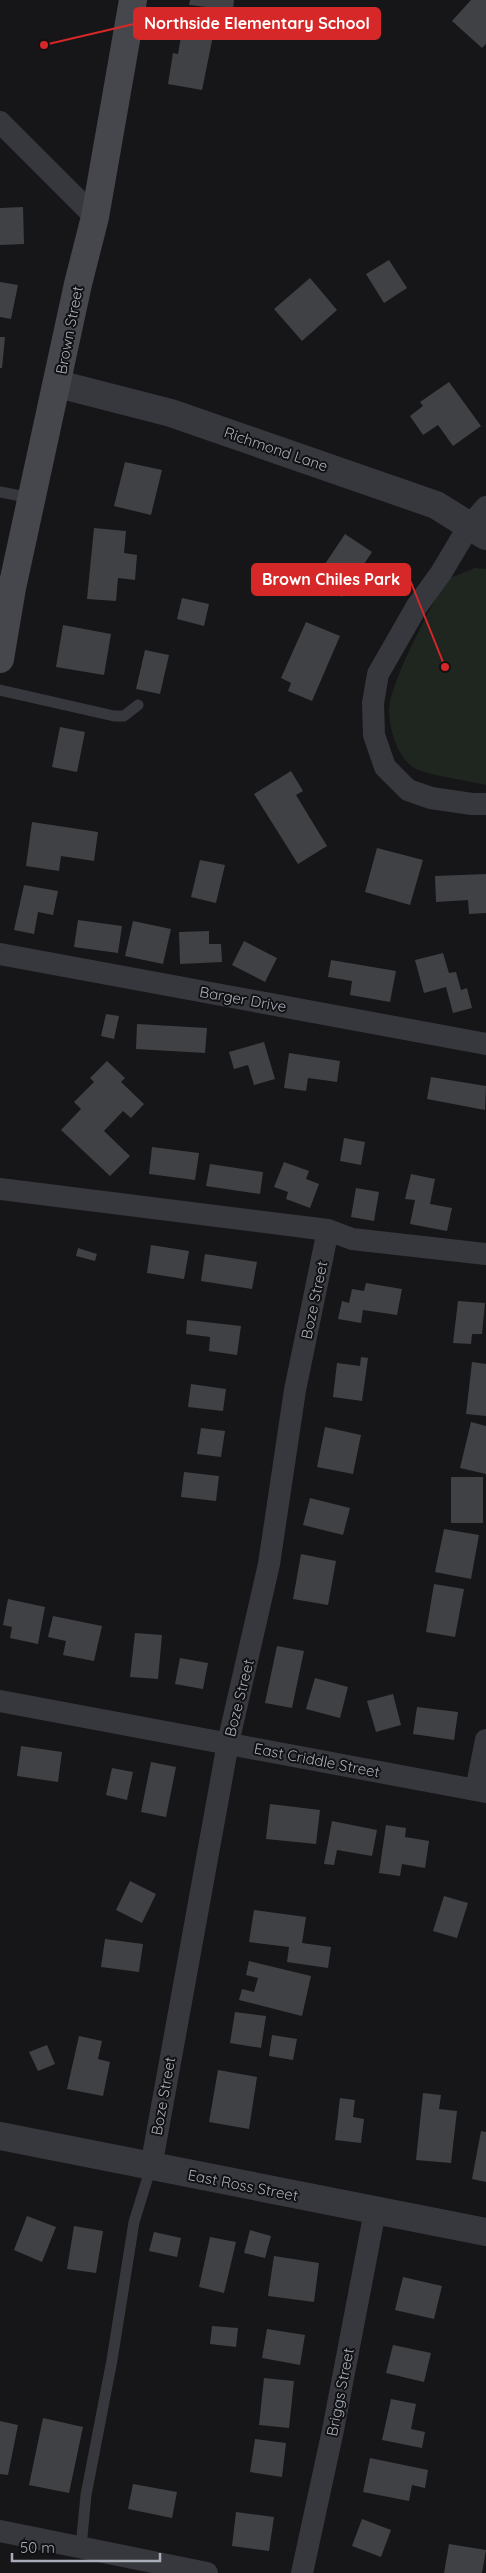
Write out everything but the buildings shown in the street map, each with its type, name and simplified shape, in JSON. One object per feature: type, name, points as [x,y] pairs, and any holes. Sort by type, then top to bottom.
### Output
[{"type":"main road","name":"Brown Street","points":[[1,647],[78,284],[95,216],[133,0]]},
{"type":"street","points":[[0,122],[95,216]]},
{"type":"street","name":"Richmond Lane","points":[[58,384],[180,416],[436,505],[480,523]]},
{"type":"street","points":[[480,523],[417,606],[378,674],[373,703],[374,735],[385,767],[408,790],[431,798],[472,804],[486,804]]},
{"type":"street","name":"Barger Drive","points":[[0,954],[486,1044]]},
{"type":"street","points":[[0,1190],[328,1230],[352,1238],[486,1254]]},
{"type":"street","name":"Boze Street","points":[[150,2167],[228,1743],[269,1564],[296,1390],[328,1230]]},
{"type":"street","name":"East Criddle Street","points":[[0,1701],[481,1791]]},
{"type":"street","points":[[481,1791],[486,1740]]},
{"type":"street","name":"East Ross Street","points":[[0,2136],[486,2232]]},
{"type":"street","name":"Briggs Street","points":[[302,2573],[333,2430],[374,2211]]},
{"type":"street","points":[[0,2531],[207,2573]]},
{"type":"lane","points":[[0,492],[33,498]]},
{"type":"lane","points":[[0,690],[114,716],[124,716],[138,705]]},
{"type":"lane","points":[[81,2548],[86,2496],[112,2360],[134,2222],[150,2167]]},
{"type":"shaded area","points":[[475,568],[486,569],[486,785],[439,776],[416,769],[402,756],[397,747],[389,716],[391,697],[402,667],[445,580]]},
{"type":"place","name":"Northside Elementary School","points":[[44,45]]},
{"type":"place","name":"Brown Chiles Park","points":[[445,667]]}]
